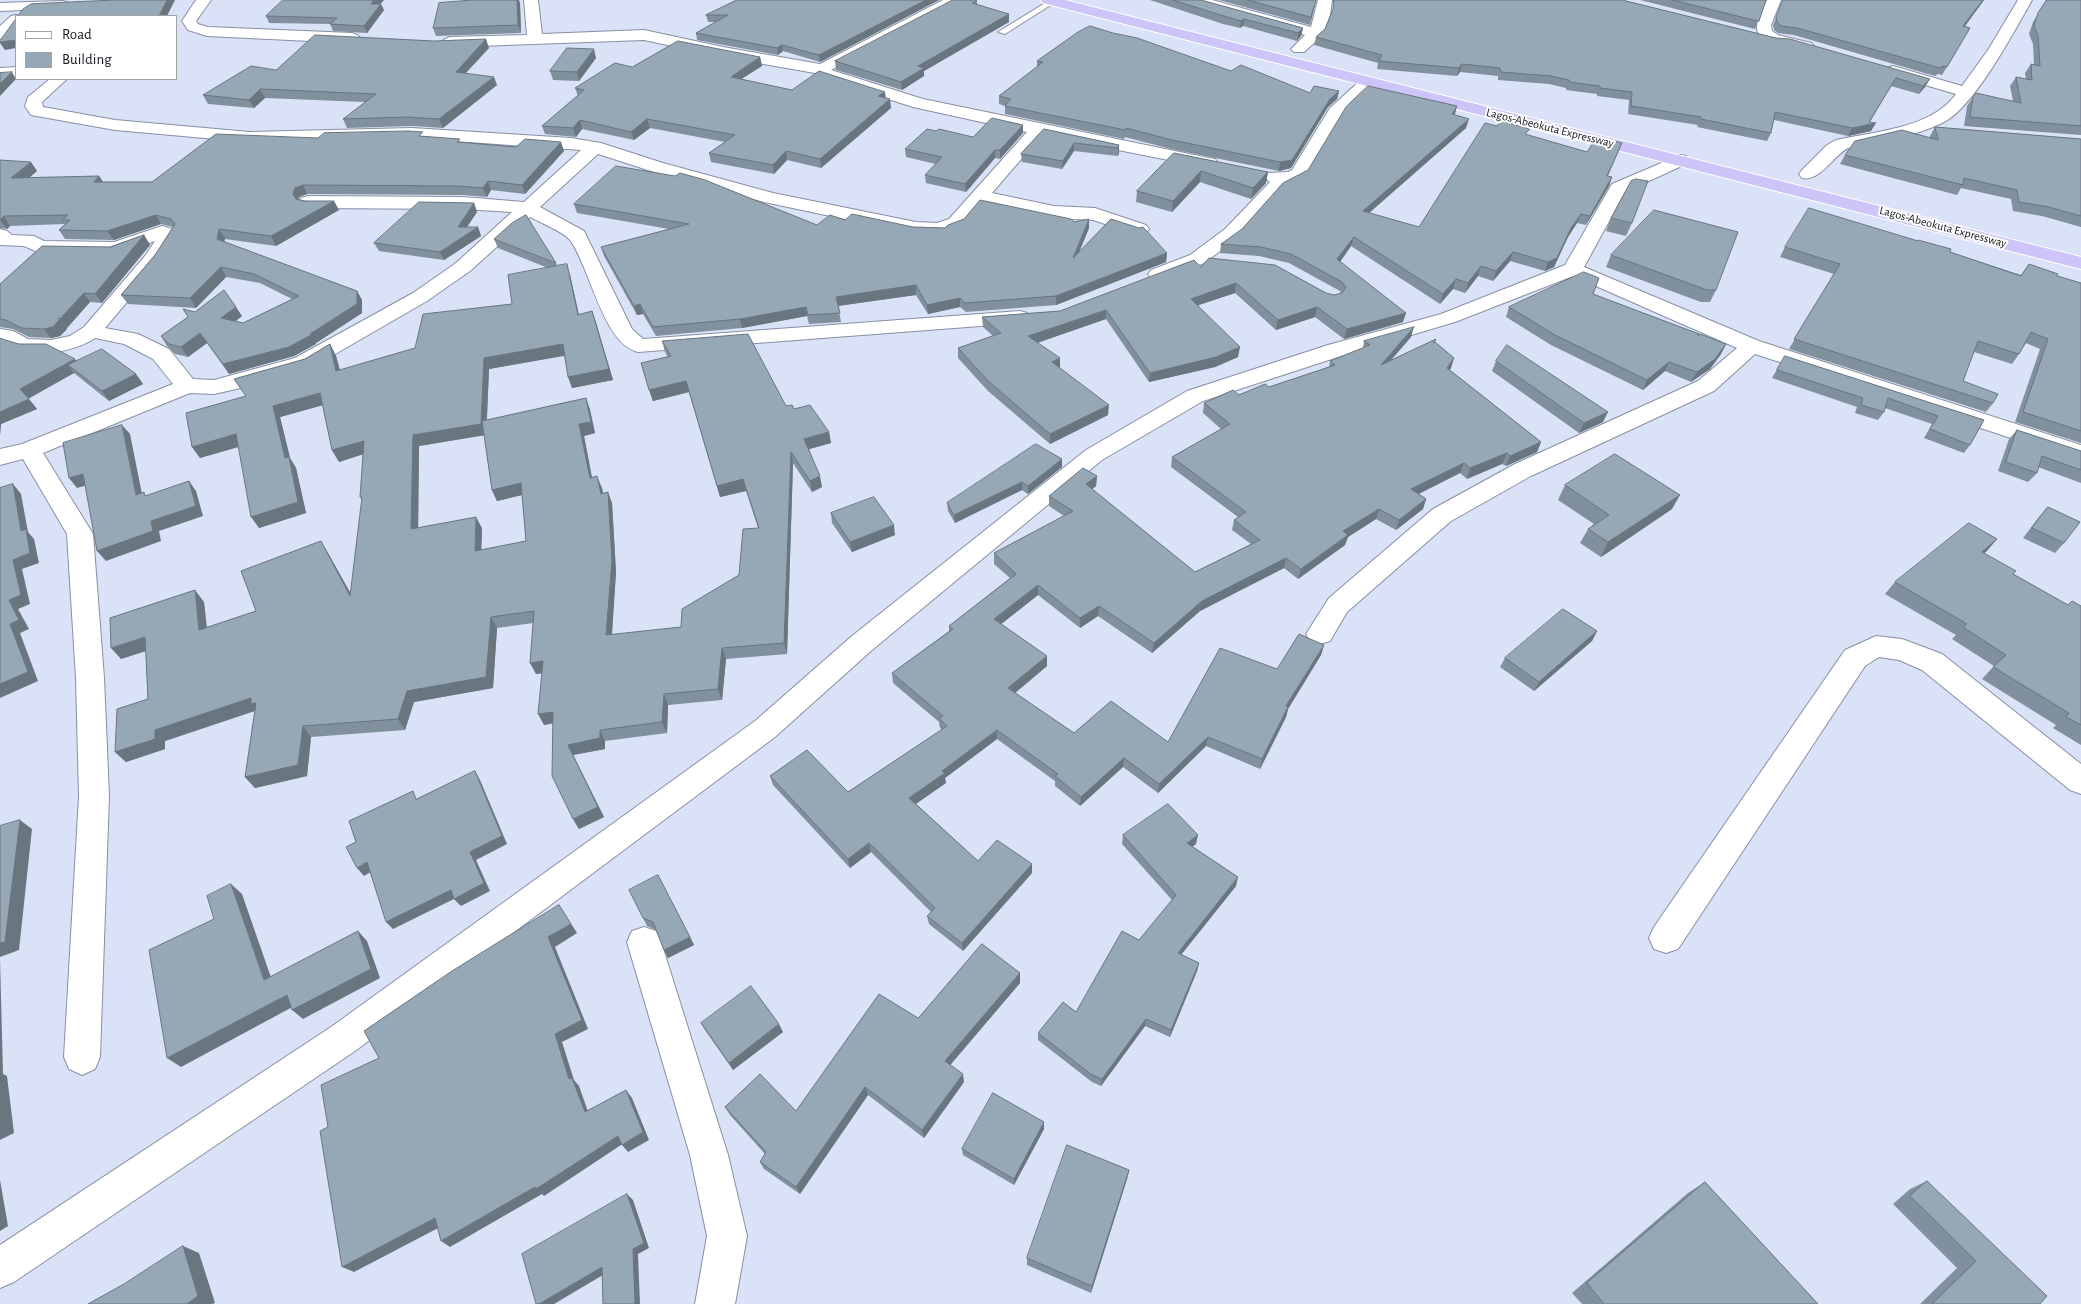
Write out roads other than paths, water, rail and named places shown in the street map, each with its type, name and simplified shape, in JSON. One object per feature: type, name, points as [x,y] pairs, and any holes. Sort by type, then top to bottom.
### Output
[{"type":"highway","name":"Lagos-Abeokuta Expressway","points":[[1105,0],[1491,96]]},
{"type":"highway","name":"Lagos-Abeokuta Expressway","points":[[1051,1],[2081,263]]},
{"type":"highway","points":[[1789,169],[1827,178]]},
{"type":"street","points":[[204,0],[194,10],[189,21],[193,27],[207,30],[364,39]]},
{"type":"street","points":[[531,0],[534,40]]},
{"type":"street","points":[[822,69],[826,65],[896,32],[954,0]]},
{"type":"street","points":[[1196,0],[1317,33]]},
{"type":"street","points":[[1299,49],[1317,33],[1322,24],[1325,0]]},
{"type":"street","points":[[1773,38],[1765,32],[1764,25],[1774,0]]},
{"type":"street","points":[[1808,174],[1833,148],[1842,144],[1911,129],[1939,118],[1956,106],[1967,92],[2025,0]]},
{"type":"street","points":[[0,7],[25,12],[78,4]]},
{"type":"street","points":[[533,19],[587,38]]},
{"type":"street","points":[[0,34],[15,20]]},
{"type":"street","points":[[1754,34],[1788,40],[1825,51]]},
{"type":"street","points":[[437,43],[644,35],[723,52],[822,69]]},
{"type":"street","points":[[1882,67],[1967,92]]},
{"type":"street","points":[[822,69],[823,73],[830,76],[919,104],[1224,166]]},
{"type":"street","points":[[0,73],[15,72]]},
{"type":"street","points":[[58,80],[34,100],[32,106],[37,111],[116,124],[241,136],[412,133],[571,143],[595,147],[656,167],[771,198],[916,228],[938,229],[956,222],[1036,132],[1034,128]]},
{"type":"street","points":[[1142,281],[1196,259],[1232,232],[1274,188],[1299,174],[1336,112],[1368,82]]},
{"type":"street","points":[[1911,129],[1949,132]]},
{"type":"street","points":[[0,457],[29,450],[187,386],[214,387],[246,380],[303,363],[420,297],[463,267],[595,147]]},
{"type":"street","points":[[0,1268],[343,1039],[758,734],[862,642],[1094,455],[1195,396],[1336,350],[1448,318],[1573,269],[1618,188],[1680,160]]},
{"type":"street","points":[[1261,174],[1279,178],[1292,178]]},
{"type":"street","points":[[980,196],[1054,212],[1095,214],[1139,229]]},
{"type":"street","points":[[308,202],[463,204],[528,208],[577,235],[623,332],[638,346],[1040,316]]},
{"type":"street","points":[[0,235],[7,242],[27,240],[40,246],[116,248],[162,232],[169,234],[153,259],[91,331],[77,341],[51,346],[23,344],[6,335],[0,335]]},
{"type":"street","points":[[1196,259],[1223,261]]},
{"type":"street","points":[[1573,269],[1751,346],[2081,453]]},
{"type":"street","points":[[91,331],[130,339],[161,354],[187,386]]},
{"type":"street","points":[[1320,634],[1338,605],[1442,515],[1523,470],[1706,386],[1751,346]]},
{"type":"street","points":[[29,450],[80,534],[90,678],[94,796],[82,1057]]},
{"type":"street","points":[[1666,938],[1855,658],[1876,646],[1902,650],[1932,662],[2081,781]]},
{"type":"street","points":[[644,942],[709,1155],[727,1236],[715,1304]]},
{"type":"lane","points":[[1002,32],[1051,1]]}]
